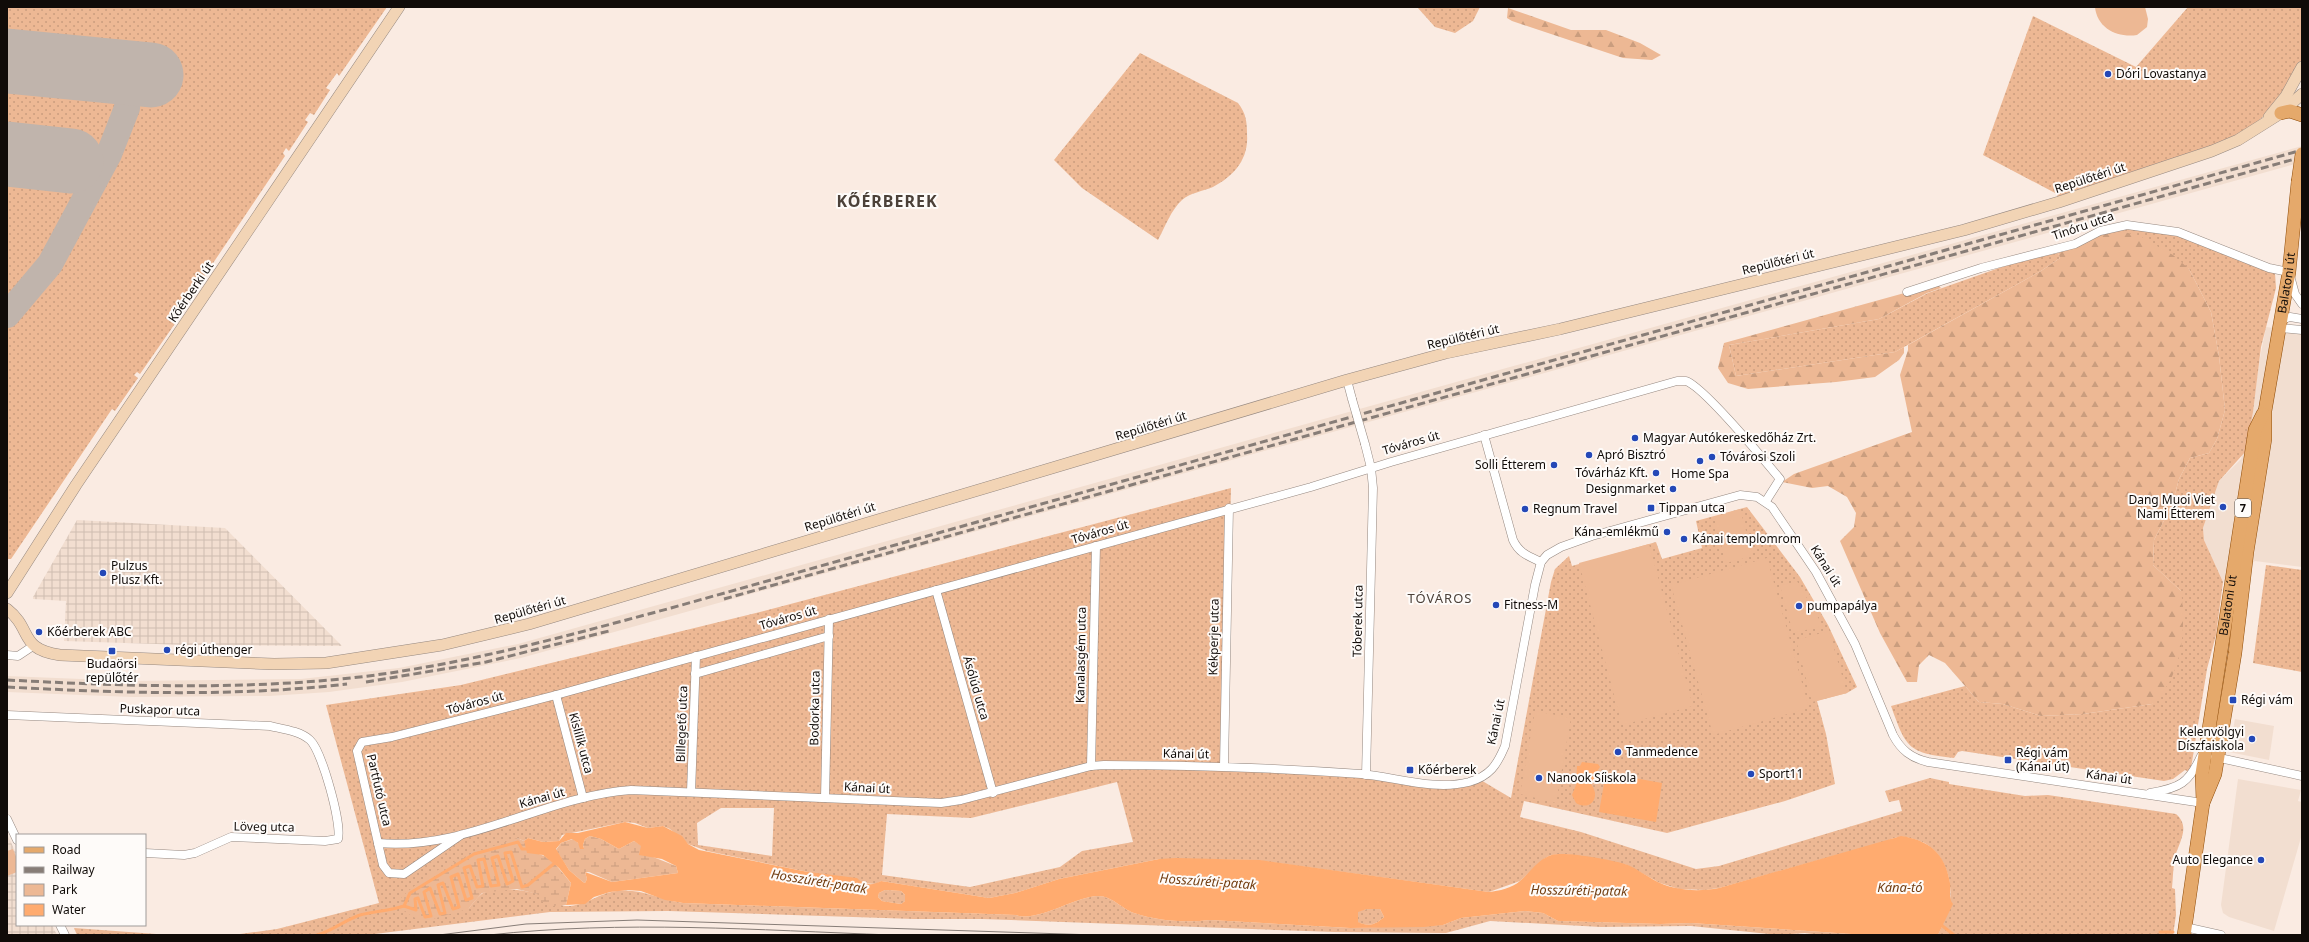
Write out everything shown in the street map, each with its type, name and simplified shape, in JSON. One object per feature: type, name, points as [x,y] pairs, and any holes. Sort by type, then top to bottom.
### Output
[{"type":"main road","points":[[2281,113],[2290,111],[2302,114]]},
{"type":"main road","name":"Balatoni út","points":[[2203,803],[2215,774],[2235,653],[2247,552],[2265,439],[2265,411],[2289,272],[2302,154]]},
{"type":"main road","name":"Balatoni út","points":[[2185,931],[2203,803],[2201,781],[2206,746],[2255,430],[2265,411]]},
{"type":"street","name":"Kőérberki út","points":[[7,593],[76,485],[399,7]]},
{"type":"street","name":"Repülőtéri út","points":[[2264,124],[2286,96],[2302,67]]},
{"type":"street","name":"Repülőtéri út","points":[[32,646],[46,653],[60,655],[274,664],[326,663],[394,654],[529,624],[1347,380],[1446,353],[1560,329],[1971,228],[2098,190],[2212,151],[2238,140],[2264,124],[2281,113],[2302,94]]},
{"type":"street","name":"Tinóru utca","points":[[1907,292],[1981,268],[2075,244],[2100,231],[2127,225],[2178,232],[2269,268],[2289,272]]},
{"type":"street","points":[[2289,272],[2295,294],[2302,304]]},
{"type":"street","points":[[2281,324],[2290,317],[2302,319]]},
{"type":"street","points":[[2281,324],[2302,330]]},
{"type":"street","name":"Tóberek utca","points":[[1347,380],[1371,468],[1373,488],[1366,775]]},
{"type":"street","name":"Tóváros út","points":[[362,742],[392,737],[556,695],[1229,508],[1311,487],[1484,435],[1677,381],[1686,381],[1698,390],[1724,416],[1780,479],[1766,501]]},
{"type":"street","points":[[1484,435],[1516,548],[1524,554],[1541,562],[1554,550],[1576,541],[1729,497],[1749,495],[1766,501]]},
{"type":"street","name":"Kánai út","points":[[1766,501],[1778,514],[1830,595],[1867,669],[1897,744],[1910,755],[1928,762],[2203,803]]},
{"type":"street","name":"Kékperje utca","points":[[1224,766],[1229,508]]},
{"type":"street","name":"Kanalasgém utca","points":[[1091,766],[1096,546]]},
{"type":"street","name":"Kánai út","points":[[464,832],[404,874],[392,874],[386,870],[378,843],[429,842],[464,832],[583,798],[616,791],[692,792],[940,803],[993,793],[1091,766],[1224,766],[1366,775],[1413,782],[1455,785],[1479,779],[1493,770],[1505,746],[1534,585],[1541,562]]},
{"type":"street","name":"Ásólúd utca","points":[[936,590],[993,793]]},
{"type":"street","points":[[7,609],[16,616],[32,646],[18,656],[7,655]]},
{"type":"street","name":"Bodorka utca","points":[[825,798],[829,619]]},
{"type":"street","points":[[695,674],[829,636]]},
{"type":"street","name":"Billegető utca","points":[[692,792],[696,656]]},
{"type":"street","name":"Kislilik utca","points":[[556,695],[583,798]]},
{"type":"street","name":"Puskapor utca","points":[[7,715],[270,726],[292,731],[309,740],[315,746],[324,764],[338,824],[338,839]]},
{"type":"street","name":"Partfutó utca","points":[[362,742],[357,752],[378,843]]},
{"type":"street","points":[[2143,794],[2175,788],[2186,782],[2195,769],[2206,746],[2217,759],[2302,776]]},
{"type":"street","points":[[7,819],[16,838]]},
{"type":"street","name":"Löveg utca","points":[[146,853],[189,854],[231,837],[325,841],[338,839]]},
{"type":"street","points":[[60,926],[65,935]]},
{"type":"street","points":[[2185,931],[2221,935]]},
{"type":"shaded area","points":[[2302,146],[2302,162],[521,658],[402,682],[329,692],[269,696],[132,697],[7,692],[7,676],[131,681],[301,679],[399,668],[518,644]]},
{"type":"shaded area","points":[[2266,327],[2302,332],[2302,567],[2255,561],[2223,582],[2204,540],[2203,528],[2219,481],[2241,459],[2252,418],[2259,363]]},
{"type":"shaded area","points":[[77,520],[225,528],[342,646],[187,645],[64,641],[66,601],[33,599],[33,597]]},
{"type":"shaded area","name":"Kelenvölgyi Díszfaiskola","points":[[2235,719],[2274,726],[2269,760],[2229,752]]},
{"type":"shaded area","name":"Auto Elegance","points":[[2238,779],[2301,790],[2298,801],[2302,802],[2302,834],[2274,931],[2229,917],[2223,913],[2221,905]]},
{"type":"shaded area","points":[[7,834],[16,853],[16,926],[52,926],[57,935],[7,935]]},
{"type":"green space","points":[[7,7],[387,7],[339,76],[337,73],[326,88],[330,90],[314,115],[310,113],[305,120],[308,122],[289,151],[286,148],[283,153],[285,156],[199,284],[196,282],[180,307],[194,288],[199,289],[140,374],[137,372],[134,375],[138,378],[115,411],[112,409],[11,559],[7,559]]},
{"type":"green space","points":[[1417,7],[1480,7],[1473,21],[1455,33],[1435,27]]},
{"type":"green space","points":[[2095,7],[2145,7],[2148,19],[2147,27],[2137,35],[2130,36],[2115,33],[2104,26],[2100,21]]},
{"type":"green space","points":[[2188,7],[2302,7],[2302,60],[2297,71],[2269,111],[2238,140],[2059,202],[2057,194],[1983,155],[2033,16],[2136,67]]},
{"type":"green space","points":[[1508,8],[1571,30],[1606,30],[1640,43],[1661,55],[1652,60],[1623,58],[1512,21],[1507,18]]},
{"type":"green space","points":[[1140,53],[1238,103],[1246,118],[1247,126],[1247,143],[1243,159],[1239,166],[1221,183],[1197,192],[1182,200],[1171,214],[1158,240],[1082,188],[1054,160]]},
{"type":"green space","points":[[2118,228],[2168,231],[2275,273],[2276,288],[2261,347],[2253,412],[2246,451],[2219,481],[2203,528],[2204,540],[2223,582],[2216,635],[2207,669],[2191,768],[2189,772],[2185,770],[2173,779],[2164,781],[1962,751],[1958,752],[1954,758],[1927,754],[1911,746],[1905,740],[1891,706],[1965,686],[1979,702],[2003,704],[2041,716],[2083,714],[2152,704],[2181,591],[2153,565],[2154,540],[2172,505],[2179,479],[2190,458],[2209,453],[2217,439],[2225,410],[2219,356],[2211,312],[2189,269],[2093,237]]},
{"type":"green space","points":[[2120,231],[2140,236],[2173,255],[2189,269],[2211,312],[2219,356],[2225,410],[2217,439],[2209,453],[2190,458],[2179,479],[2172,505],[2154,540],[2153,565],[2181,591],[2183,625],[2181,647],[2179,658],[2171,679],[2165,689],[2152,704],[2083,714],[2041,716],[2003,704],[1979,702],[1945,663],[1929,655],[1919,665],[1917,682],[1907,682],[1880,633],[1840,541],[1854,527],[1856,513],[1847,497],[1828,486],[1812,488],[1782,482],[1794,474],[1912,432],[1900,375],[1908,350],[1908,345],[2041,271],[2060,258],[2058,253],[2093,237]]},
{"type":"green space","points":[[2058,253],[2060,258],[2041,271],[1895,352],[1736,376],[1729,345],[1879,319],[1928,293],[2016,262]]},
{"type":"green space","points":[[1937,284],[1941,288],[1927,293],[1879,319],[1729,345],[1736,376],[1895,352],[1904,347],[1904,353],[1899,360],[1875,377],[1836,382],[1748,389],[1728,383],[1718,368],[1724,343]]},
{"type":"green space","points":[[1231,488],[1224,766],[1440,784],[1479,779],[1511,798],[1551,582],[1555,569],[1569,556],[1572,566],[1656,542],[1662,559],[1702,548],[1696,521],[1747,507],[1800,577],[1828,625],[1857,687],[1847,693],[1817,701],[1826,734],[1835,784],[1785,801],[1667,833],[1524,801],[1520,817],[1581,832],[1696,869],[1719,866],[1902,811],[1899,800],[1889,802],[1885,791],[1930,778],[1949,782],[1949,784],[2025,796],[2048,795],[2176,814],[2183,824],[2183,835],[2175,857],[2173,869],[2172,888],[2175,889],[2176,915],[2173,935],[1938,935],[1946,918],[1949,904],[1950,891],[1947,872],[1944,863],[1933,849],[1925,844],[1906,837],[1898,837],[1719,888],[1704,890],[1679,889],[1660,883],[1627,865],[1565,854],[1551,855],[1545,858],[1520,881],[1489,892],[1256,860],[1159,859],[1059,879],[1015,893],[989,898],[881,881],[876,884],[861,883],[707,851],[688,844],[670,829],[663,826],[648,828],[635,823],[625,822],[562,835],[559,841],[543,842],[528,838],[524,841],[517,838],[468,909],[483,893],[503,889],[527,891],[565,906],[579,904],[610,892],[634,891],[683,903],[1025,916],[1045,913],[1079,900],[1098,896],[1108,898],[1130,911],[1143,916],[1162,920],[1181,921],[1210,920],[1350,928],[1443,925],[1461,918],[1525,911],[1543,913],[1558,921],[1660,924],[1691,923],[1866,935],[1819,935],[1805,933],[1779,935],[1691,926],[1601,927],[1490,921],[1446,933],[1334,932],[982,919],[914,919],[668,911],[550,912],[367,935],[233,935],[277,929],[379,903],[326,705],[461,685],[760,612]],"holes":[[[1117,782],[1133,842],[1082,851],[1060,867],[970,887],[882,875],[887,814],[971,818]],[[721,808],[774,808],[772,856],[698,845],[697,823]]]},
{"type":"green space","points":[[1740,509],[1753,556],[1726,563],[1714,517]]},
{"type":"green space","points":[[1649,544],[1693,706],[1622,725],[1579,563]]},
{"type":"green space","points":[[1767,558],[1809,708],[1713,735],[1671,585]]},
{"type":"green space","points":[[2266,565],[2302,570],[2302,672],[2253,663]]},
{"type":"green space","name":"pumpapálya","points":[[1797,581],[1823,626],[1793,633],[1780,586]]},
{"type":"green space","points":[[1829,631],[1847,693],[1812,702],[1796,640]]},
{"type":"green space","points":[[1535,711],[1571,718],[1556,803],[1520,794]]},
{"type":"green space","points":[[590,836],[601,839],[619,849],[634,841],[642,846],[648,855],[676,866],[678,873],[612,882],[589,872],[585,872],[587,879],[585,883],[569,870],[556,850],[561,843],[573,839],[584,848],[583,845],[585,839]]},
{"type":"green space","points":[[517,838],[524,841],[526,846],[531,851],[549,859],[571,883],[566,905],[551,906],[541,901],[537,894],[517,889],[482,893],[468,909],[422,922],[402,910],[401,898],[426,877],[455,861],[486,848]]},
{"type":"green space","points":[[13,849],[16,856],[16,872],[7,876],[7,851]]},
{"type":"green space","points":[[885,890],[901,891],[905,895],[905,901],[901,904],[882,901],[878,897],[879,893]]},
{"type":"green space","points":[[1380,909],[1384,917],[1378,922],[1368,925],[1357,922],[1358,911]]},
{"type":"green space","points":[[74,928],[170,935],[77,935]]},
{"type":"water","points":[[1582,762],[1598,764],[1600,767],[1595,774],[1598,778],[1597,782],[1590,783],[1595,793],[1595,797],[1590,804],[1586,806],[1576,803],[1572,795],[1576,785],[1577,766],[1580,766]]},
{"type":"water","points":[[1606,773],[1662,783],[1656,822],[1599,812]]},
{"type":"water","name":"Kána-tó","points":[[625,822],[648,828],[663,826],[682,836],[688,844],[699,850],[808,872],[857,878],[868,884],[875,884],[881,881],[989,898],[1015,893],[1059,879],[1159,859],[1176,858],[1260,860],[1489,892],[1513,886],[1547,857],[1565,854],[1594,857],[1622,863],[1662,884],[1686,890],[1703,890],[1719,888],[1901,836],[1920,841],[1940,856],[1948,873],[1950,897],[1953,904],[1938,935],[1866,935],[1691,923],[1660,924],[1558,921],[1543,913],[1525,911],[1461,918],[1443,925],[1424,927],[1350,928],[1210,920],[1181,921],[1162,920],[1143,916],[1130,911],[1108,898],[1098,896],[1079,900],[1045,913],[1025,916],[683,903],[665,900],[641,891],[628,890],[610,892],[594,897],[585,904],[566,905],[571,883],[559,868],[543,855],[527,853],[524,841],[528,838],[543,842],[559,841],[566,833],[578,833]],"holes":[[[590,836],[601,839],[619,849],[634,841],[641,846],[639,855],[662,859],[676,866],[678,873],[612,882],[585,872],[587,879],[585,883],[569,870],[556,849],[561,843],[572,839],[578,843],[580,849],[584,849],[583,845],[585,839]],[[885,890],[901,891],[905,895],[905,901],[901,904],[882,901],[878,897],[879,893]],[[1367,909],[1380,909],[1384,917],[1378,922],[1369,925],[1358,922],[1358,912]]]},
{"type":"waterway","name":"Hosszúréti-patak","points":[[317,935],[360,915],[404,906],[410,893],[474,854],[518,842],[522,849],[529,849]]},
{"type":"waterway","points":[[404,906],[416,910],[415,899],[418,898],[425,917],[431,916],[424,892],[430,888],[440,914],[445,913],[438,885],[443,883],[453,909],[459,907],[451,877],[458,874],[466,900],[472,898],[464,868],[470,866],[477,887],[483,886],[478,860],[484,859],[491,886],[499,885],[492,858],[498,856],[507,884],[513,881],[505,853],[511,852],[522,887],[528,885],[556,862]]},
{"type":"waterway","name":"Hosszúréti-patak","points":[[1940,924],[1954,935]]},
{"type":"waterway","points":[[2160,932],[2173,932]]},
{"type":"taxiway","points":[[7,315],[50,264],[109,154],[127,108],[129,73]]},
{"type":"runway","points":[[7,61],[151,75]]},
{"type":"runway","points":[[7,154],[71,161]]},
{"type":"tram line","points":[[439,935],[526,924],[637,920],[1095,935]]},
{"type":"tram line","points":[[489,935],[539,930],[640,927],[891,935]]},
{"type":"railway","points":[[7,680],[179,686],[308,682],[392,673],[512,649],[671,608],[2302,150]]},
{"type":"railway","points":[[724,599],[2302,157]]},
{"type":"railway","points":[[366,682],[486,662],[609,631]]},
{"type":"railway","points":[[7,687],[177,693],[262,691],[347,684]]},
{"type":"place","name":"Dóri Lovastanya","points":[[2108,74]]},
{"type":"place","name":"Magyar Autókereskedőház Zrt.","points":[[1635,438]]},
{"type":"place","name":"Apró Bisztró","points":[[1589,455]]},
{"type":"place","name":"Tóvárosi Szoli","points":[[1712,457]]},
{"type":"place","name":"Home Spa","points":[[1700,461]]},
{"type":"place","name":"Solli Étterem","points":[[1554,465]]},
{"type":"place","name":"Tóvárház Kft.","points":[[1656,473]]},
{"type":"place","name":"Designmarket","points":[[1673,489]]},
{"type":"place","name":"Dang Muoi Viet Nami Étterem","points":[[2223,507]]},
{"type":"place","name":"Tippan utca","points":[[1651,508]]},
{"type":"place","name":"Regnum Travel","points":[[1525,509]]},
{"type":"place","name":"Kána-emlékmű","points":[[1667,532]]},
{"type":"place","name":"Kánai templomrom","points":[[1684,539]]},
{"type":"place","name":"Pulzus Plusz Kft.","points":[[103,573]]},
{"type":"place","name":"Fitness-M","points":[[1496,605]]},
{"type":"place","name":"pumpapálya","points":[[1799,606]]},
{"type":"place","name":"Kőérberek ABC","points":[[39,632]]},
{"type":"place","name":"régi úthenger","points":[[167,650]]},
{"type":"place","name":"Budaörsi repülőtér","points":[[112,651]]},
{"type":"place","name":"Régi vám","points":[[2233,700]]},
{"type":"place","name":"Kelenvölgyi Díszfaiskola","points":[[2252,739]]},
{"type":"place","name":"Tanmedence","points":[[1618,752]]},
{"type":"place","name":"Régi vám (Kánai út)","points":[[2008,760]]},
{"type":"place","name":"Kőérberek","points":[[1410,770]]},
{"type":"place","name":"Sport11","points":[[1751,774]]},
{"type":"place","name":"Nanook Síiskola","points":[[1539,778]]},
{"type":"place","name":"Auto Elegance","points":[[2261,860]]},
{"type":"district","name":"KŐÉRBEREK","points":[[887,201]]},
{"type":"district","name":"TÓVÁROS","points":[[1440,598]]}]
